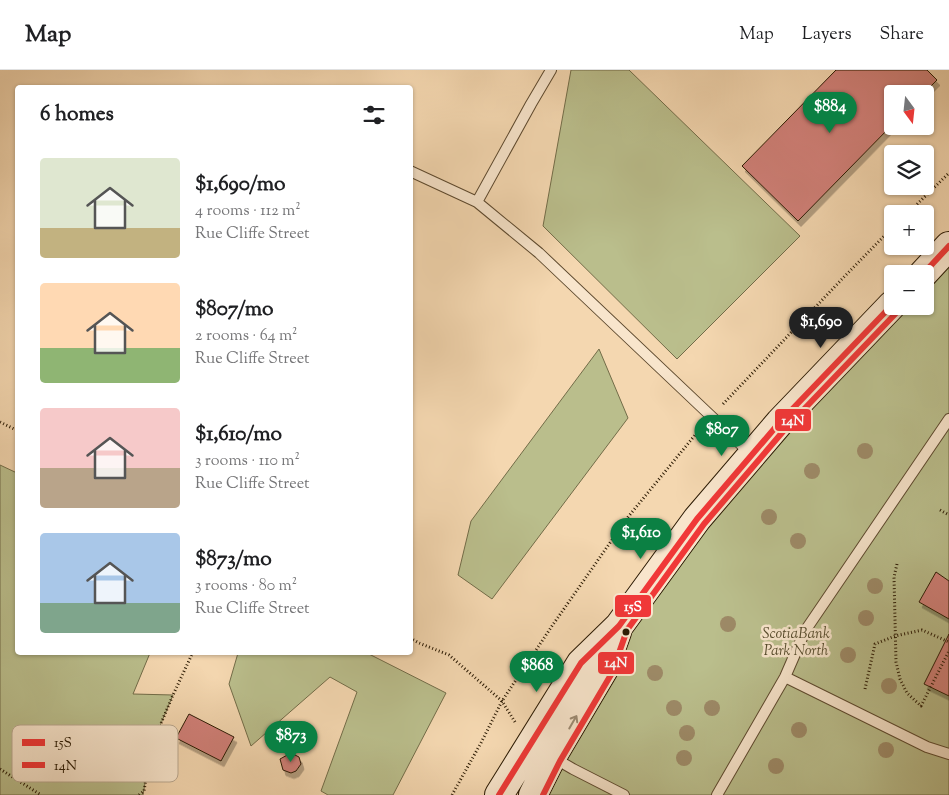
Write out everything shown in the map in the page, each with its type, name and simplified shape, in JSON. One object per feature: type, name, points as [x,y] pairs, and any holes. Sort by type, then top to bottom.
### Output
[{"type":"main road","points":[[931,265],[949,246]]},
{"type":"main road","points":[[518,790],[541,752],[581,663],[620,626],[697,519],[780,422],[884,313]]},
{"type":"lane","points":[[477,202],[551,70]]},
{"type":"lane","points":[[413,172],[477,202],[539,253],[752,455]]},
{"type":"lane","points":[[716,795],[785,677],[805,631],[949,418]]},
{"type":"lane","points":[[785,677],[927,747],[949,754]]},
{"type":"lane","points":[[541,752],[624,795]]},
{"type":"path","points":[[916,205],[949,173]]},
{"type":"path","points":[[452,795],[502,701],[628,517],[710,417],[884,236]]},
{"type":"path","points":[[0,422],[15,430]]},
{"type":"path","points":[[940,510],[949,515]]},
{"type":"path","points":[[898,564],[894,577],[896,662],[900,679],[907,693],[921,706],[949,651]]},
{"type":"path","points":[[865,689],[875,644],[896,636],[922,630],[949,642]]},
{"type":"path","points":[[413,640],[450,655],[502,701],[541,752]]},
{"type":"path","points":[[160,725],[192,655]]},
{"type":"path","points":[[0,769],[12,777]]},
{"type":"path","points":[[20,782],[41,795]]},
{"type":"path","points":[[139,795],[144,791],[145,782]]},
{"type":"green space","points":[[571,70],[629,70],[800,236],[677,359],[543,226]]},
{"type":"green space","name":"ScotiaBank Park North","points":[[949,246],[949,795],[533,795],[619,626],[884,315],[934,315],[933,265]]},
{"type":"green space","points":[[599,349],[628,418],[492,599],[458,575],[471,521]]},
{"type":"green space","points":[[0,465],[15,472],[15,655],[149,655],[133,694],[173,695],[160,725],[12,725],[12,782],[145,782],[143,795],[0,795]]},
{"type":"green space","points":[[237,655],[371,655],[446,693],[393,795],[328,795],[321,791],[357,692],[330,677],[251,746],[229,684]]},
{"type":"building","points":[[836,70],[927,70],[937,80],[932,85],[884,85],[884,133],[798,221],[742,166]]},
{"type":"building","points":[[936,572],[949,581],[949,619],[919,602]]},
{"type":"building","points":[[949,634],[949,696],[924,684]]},
{"type":"building","points":[[189,714],[234,737],[221,761],[178,739],[178,734]]},
{"type":"building","points":[[291,753],[299,757],[301,764],[296,771],[291,773],[283,770],[280,759]]},
{"type":"transit line","name":"15S","points":[[931,265],[949,246]]},
{"type":"transit line","name":"15S","points":[[499,795],[581,663],[619,626],[697,519],[780,422],[884,313]]},
{"type":"transit line","name":"14N","points":[[543,795],[560,761],[612,673],[627,630],[704,524],[786,428],[894,315]]}]
